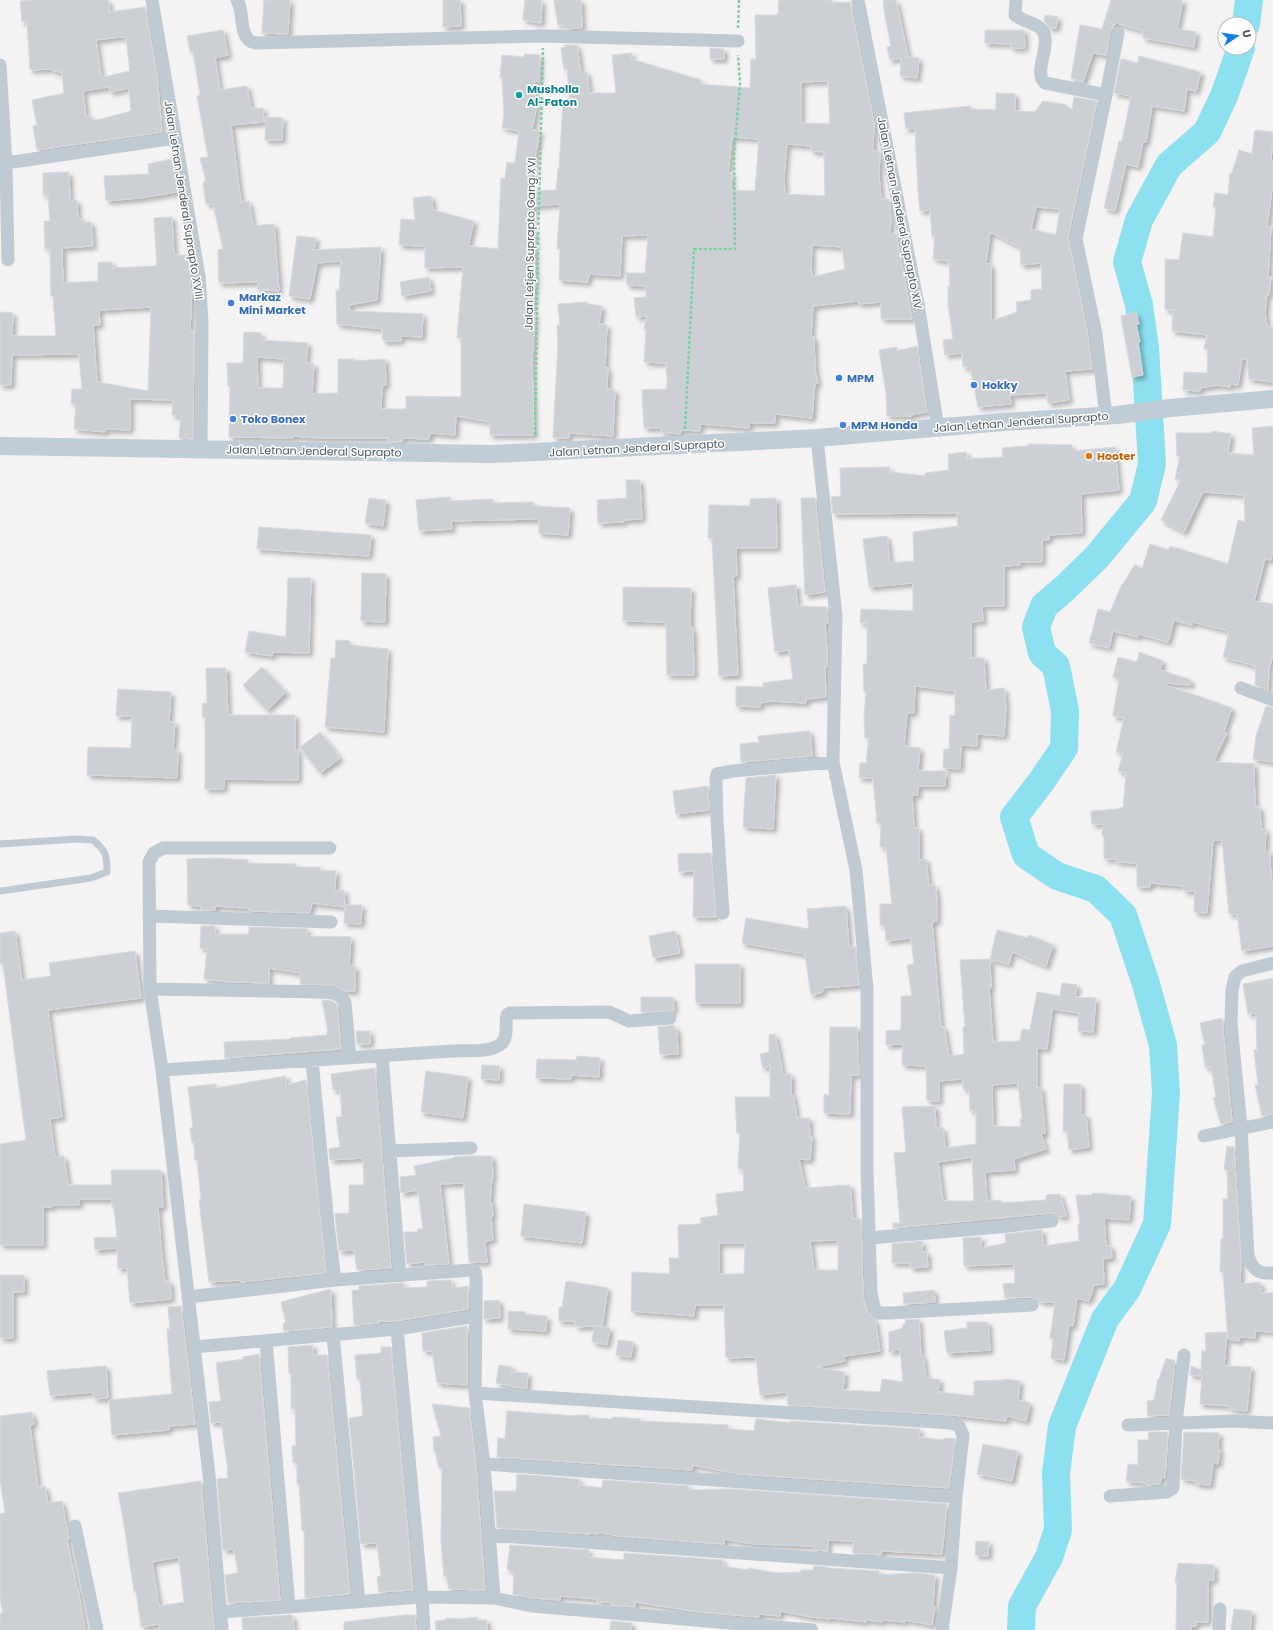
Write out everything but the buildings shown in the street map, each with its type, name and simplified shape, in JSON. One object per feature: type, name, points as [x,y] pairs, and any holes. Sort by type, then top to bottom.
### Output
[{"type":"main road","name":"Jalan Letnan Jenderal Suprapto","points":[[0,446],[492,454],[684,446],[817,438],[1111,416],[1171,408],[1273,399]]},
{"type":"street","name":"Jalan Letnan Jenderal Suprapto XVIII","points":[[152,0],[198,276],[202,322],[201,450]]},
{"type":"street","points":[[237,0],[240,5],[243,32],[250,41],[256,43],[544,36],[738,41]]},
{"type":"street","name":"Jalan Letnan Jenderal Suprapto XIV","points":[[858,0],[918,304],[938,428]]},
{"type":"street","points":[[1016,0],[1015,15],[1020,19],[1041,28],[1044,33],[1045,52],[1040,74],[1041,80],[1045,83],[1106,95]]},
{"type":"street","points":[[1111,416],[1076,239],[1118,33]]},
{"type":"street","points":[[0,65],[6,163],[8,260]]},
{"type":"street","points":[[6,163],[175,138]]},
{"type":"street","points":[[817,438],[836,616],[833,762],[856,870],[867,989],[866,1170],[871,1294],[874,1308],[878,1313],[1032,1305]]},
{"type":"street","points":[[1241,688],[1273,700]]},
{"type":"street","points":[[723,913],[717,822],[717,774],[733,771],[833,762]]},
{"type":"street","points":[[222,1630],[209,1475],[162,1070],[150,989],[149,862],[154,853],[163,848],[330,848]]},
{"type":"street","points":[[149,916],[331,922]]},
{"type":"street","points":[[1273,962],[1242,971],[1235,977],[1232,990],[1231,1024],[1241,1127],[1248,1256],[1252,1267],[1263,1274],[1273,1273]]},
{"type":"street","points":[[150,989],[322,992],[337,994],[342,996],[345,1002],[350,1058]]},
{"type":"street","points":[[162,1070],[491,1050],[501,1044],[505,1039],[506,1019],[507,1015],[510,1013],[609,1012],[629,1020],[670,1018]]},
{"type":"street","points":[[382,1056],[400,1276]]},
{"type":"street","points":[[312,1061],[328,1225],[335,1280]]},
{"type":"street","points":[[1204,1136],[1241,1127],[1273,1122]]},
{"type":"street","points":[[390,1151],[471,1148]]},
{"type":"street","points":[[869,1238],[1052,1221]]},
{"type":"street","points":[[188,1297],[335,1280],[472,1270],[475,1272],[475,1393],[484,1464],[488,1535],[494,1598]]},
{"type":"street","points":[[194,1347],[397,1329],[476,1316]]},
{"type":"street","points":[[397,1329],[424,1630]]},
{"type":"street","points":[[334,1335],[359,1602]]},
{"type":"street","points":[[266,1341],[289,1607]]},
{"type":"street","points":[[1110,1496],[1167,1492],[1173,1488],[1176,1423],[1184,1355]]},
{"type":"street","points":[[475,1393],[952,1424],[959,1426],[963,1434],[956,1497],[951,1568],[942,1630]]},
{"type":"street","points":[[1128,1425],[1233,1421],[1273,1423]]},
{"type":"street","points":[[484,1464],[956,1497]]},
{"type":"street","points":[[75,1526],[97,1630]]},
{"type":"street","points":[[488,1535],[951,1568]]},
{"type":"street","points":[[221,1612],[422,1597],[494,1598],[532,1606],[812,1630]]},
{"type":"street","points":[[1219,1630],[1220,1609]]},
{"type":"lane","points":[[0,844],[77,839],[93,840],[104,850],[107,861],[107,872],[91,878],[0,891]]},
{"type":"path","points":[[684,446],[694,249],[735,249],[734,154],[740,84],[738,41],[739,0]]},
{"type":"path","name":"Jalan Letjen Suprapto Gang XVI","points":[[535,452],[538,225],[544,36]]},
{"type":"waterway","points":[[1247,16],[1249,0]]},
{"type":"waterway","points":[[1021,1630],[1022,1606],[1049,1557],[1058,1530],[1056,1473],[1062,1426],[1105,1319],[1127,1289],[1157,1224],[1166,1093],[1163,1045],[1146,984],[1123,915],[1096,889],[1057,876],[1026,855],[1014,817],[1041,782],[1064,748],[1065,711],[1056,666],[1042,653],[1036,627],[1044,606],[1097,557],[1143,501],[1152,464],[1145,348],[1139,305],[1127,262],[1139,220],[1169,165],[1207,132],[1224,96],[1238,56]]},
{"type":"place","name":"Musholla Al-Faton","points":[[519,95]]},
{"type":"place","name":"Markaz Mini Market","points":[[231,303]]},
{"type":"place","name":"MPM","points":[[839,378]]},
{"type":"place","name":"Hokky","points":[[974,385]]},
{"type":"place","name":"Toko Bonex","points":[[233,419]]},
{"type":"place","name":"MPM Honda","points":[[843,425]]},
{"type":"place","name":"Hooter","points":[[1089,456]]}]
